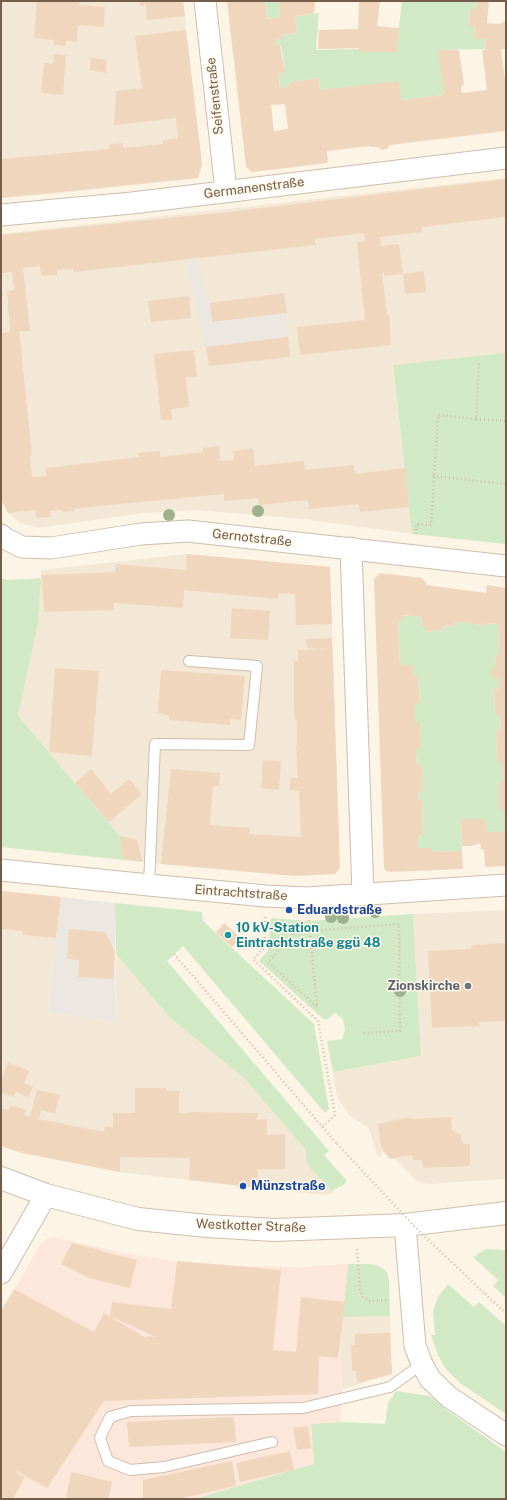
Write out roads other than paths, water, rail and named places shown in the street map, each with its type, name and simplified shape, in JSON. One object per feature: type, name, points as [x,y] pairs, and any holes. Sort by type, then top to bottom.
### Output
[{"type":"main road","name":"Westkotter Straße","points":[[1,1178],[46,1195],[138,1219],[207,1226],[274,1230],[355,1227],[405,1224],[506,1213]]},
{"type":"street","name":"Seifenstraße","points":[[204,1],[226,191]]},
{"type":"street","name":"Germanenstraße","points":[[1,215],[132,203],[506,158]]},
{"type":"street","name":"Gernotstraße","points":[[1,535],[22,547],[51,548],[142,534],[188,531],[506,566]]},
{"type":"street","points":[[351,548],[363,894]]},
{"type":"street","name":"Eintrachtstraße","points":[[1,870],[148,886],[307,898],[506,886]]},
{"type":"street","points":[[1,1273],[46,1195]]},
{"type":"street","points":[[405,1224],[415,1346],[422,1364],[430,1379],[449,1397],[506,1435]]},
{"type":"lane","points":[[148,886],[156,744],[249,745],[257,666],[189,661]]},
{"type":"lane","points":[[272,1442],[164,1467],[130,1470],[108,1461],[100,1438],[110,1417],[131,1411],[303,1408],[390,1387],[422,1364]]},
{"type":"place","name":"Eduardstraße","points":[[289,910]]},
{"type":"place","name":"10 kV-Station Eintrachtstraße ggü 48","points":[[228,935]]},
{"type":"place","name":"Zionskirche","points":[[468,986]]},
{"type":"place","name":"Münzstraße","points":[[243,1186]]}]
